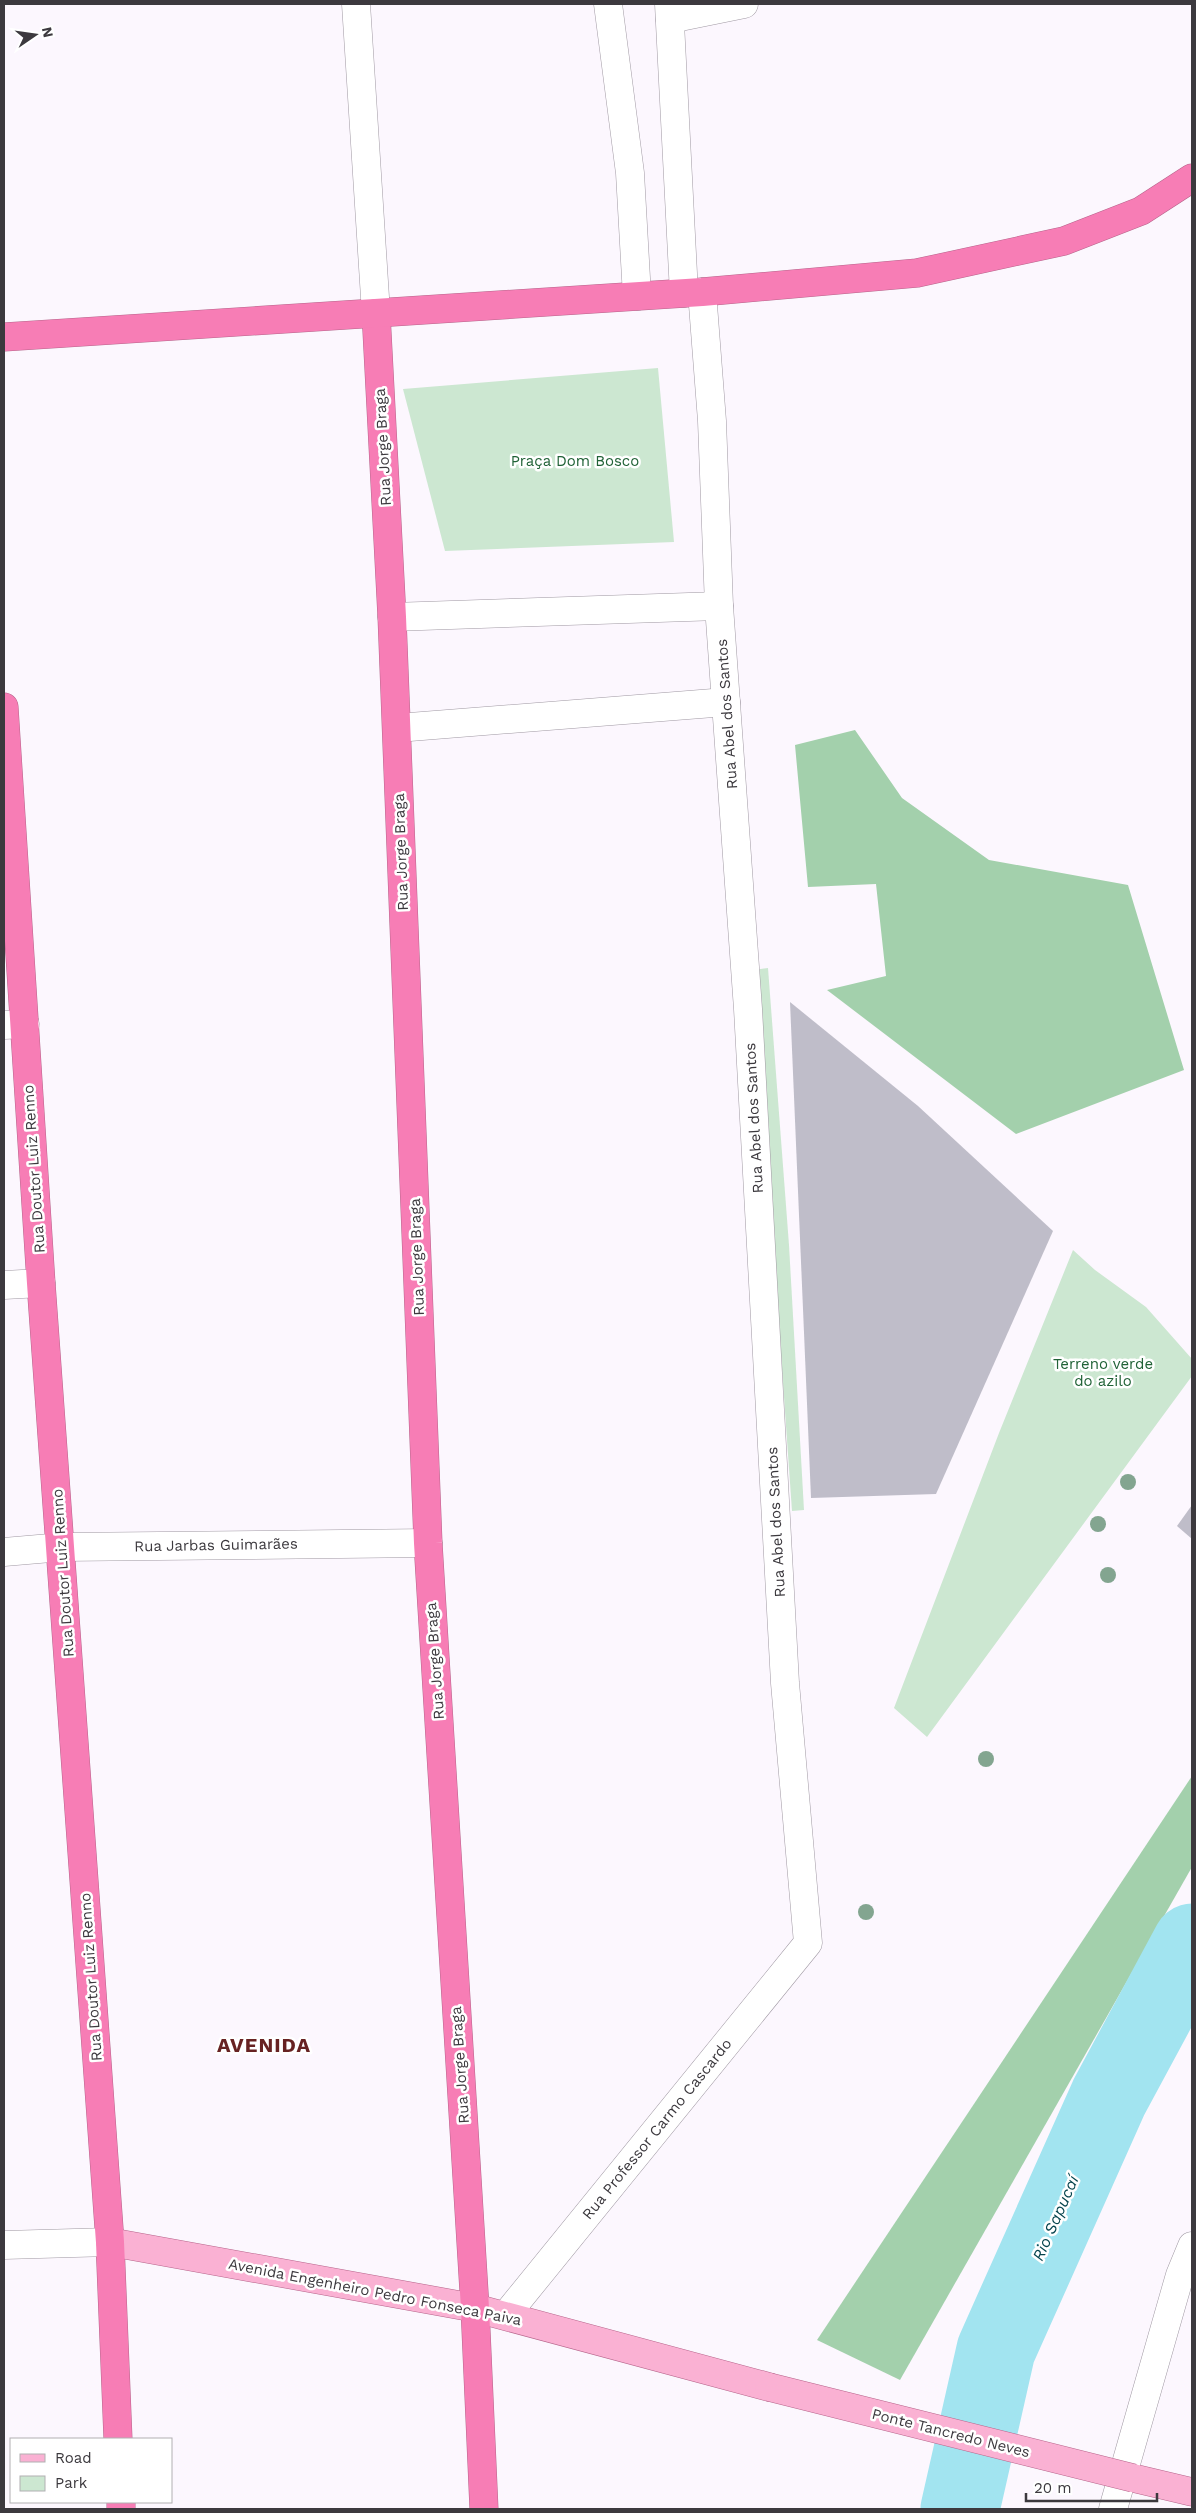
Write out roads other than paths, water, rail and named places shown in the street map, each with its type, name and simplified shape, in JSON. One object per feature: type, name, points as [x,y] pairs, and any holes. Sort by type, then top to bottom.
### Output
[{"type":"highway","points":[[4,337],[636,296],[917,273],[1064,240],[1140,211],[1192,178]]},
{"type":"highway","name":"Rua Jorge Braga","points":[[376,313],[397,728],[428,1543],[475,2308],[484,2509]]},
{"type":"highway","name":"Rua Doutor Luiz Renno","points":[[4,715],[14,1024],[41,1282],[62,1547],[110,2242],[118,2438]]},
{"type":"main road","name":"Avenida Engenheiro Pedro Fonseca Paiva","points":[[110,2242],[506,2314],[769,2387]]},
{"type":"main road","name":"Ponte Tancredo Neves","points":[[769,2387],[1192,2492]]},
{"type":"street","name":"Rua Jorge Braga","points":[[356,4],[376,313]]},
{"type":"street","points":[[608,4],[630,173],[636,296]]},
{"type":"street","points":[[669,11],[744,4]]},
{"type":"street","name":"Rua Abel dos Santos","points":[[669,11],[693,292],[712,421],[719,606],[748,1009],[785,1683],[808,1943]]},
{"type":"street","points":[[392,617],[719,606]]},
{"type":"street","points":[[397,728],[726,702]]},
{"type":"street","points":[[4,1285],[41,1282]]},
{"type":"street","name":"Rua Jarbas Guimarães","points":[[4,1552],[62,1547],[428,1543]]},
{"type":"street","name":"Rua Professor Carmo Cascardo","points":[[506,2314],[808,1943]]},
{"type":"street","name":"Avenida Engenheiro Pedro Fonseca Paiva","points":[[4,2245],[110,2242]]},
{"type":"street","points":[[1113,2509],[1128,2475],[1180,2274],[1192,2246]]},
{"type":"waterway","name":"Rio Sapucaí","points":[[960,2509],[996,2350],[1109,2097],[1192,1943]]},
{"type":"district","name":"AVENIDA","points":[[264,2045]]},
{"type":"park label","name":"Praça Dom Bosco","points":[[575,461]]},
{"type":"park label","name":"Terreno verde do azilo","points":[[1103,1372]]}]
